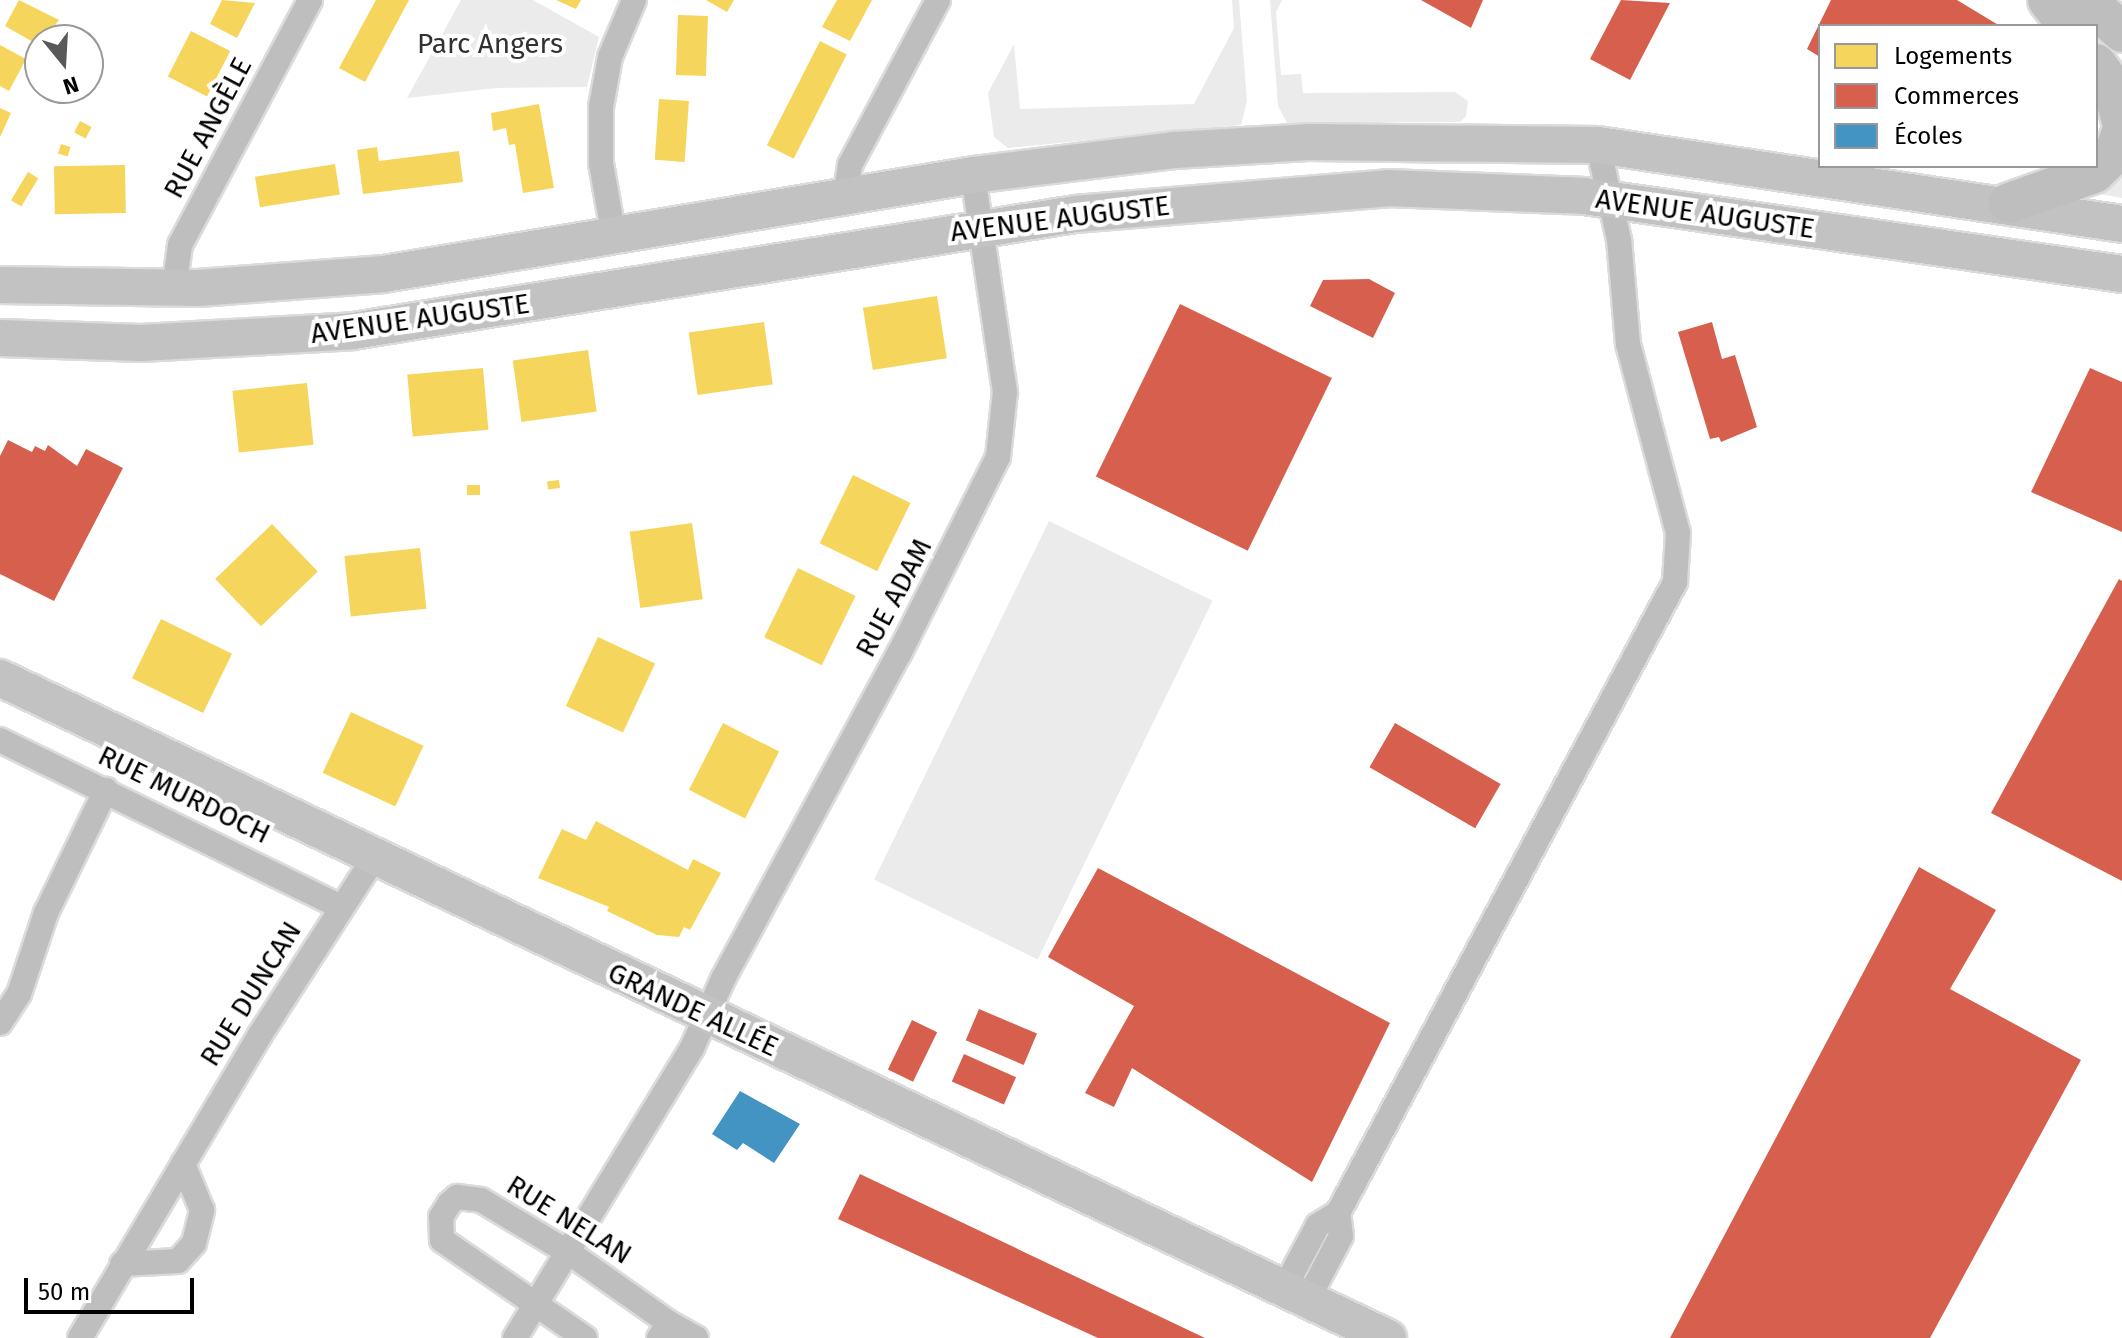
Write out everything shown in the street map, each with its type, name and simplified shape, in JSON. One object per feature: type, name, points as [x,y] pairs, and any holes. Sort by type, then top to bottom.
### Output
[{"type":"main road","points":[[2048,0],[2066,24]]},
{"type":"main road","points":[[2086,0],[2122,32]]},
{"type":"main road","points":[[2098,67],[2116,94],[2122,120]]},
{"type":"main road","points":[[2009,203],[2094,173],[2114,154],[2122,132]]},
{"type":"main road","name":"AVENUE AUGUSTE","points":[[0,285],[174,289],[384,274],[973,175],[1263,144],[1598,145],[2009,203],[2122,224]]},
{"type":"main road","name":"AVENUE AUGUSTE","points":[[0,338],[141,343],[353,331],[980,228],[1169,204],[1377,188],[1534,191],[2122,274]]},
{"type":"main road","name":"GRANDE ALLÉE","points":[[0,678],[707,1017],[1388,1338]]},
{"type":"street","name":"RUE ANGÈLE","points":[[174,289],[180,245],[310,0]]},
{"type":"street","points":[[614,237],[601,163],[601,107],[610,57],[634,0]]},
{"type":"street","points":[[845,197],[850,165],[938,0]]},
{"type":"street","points":[[1296,1294],[1318,1225],[1338,1213],[1675,582],[1678,533],[1628,344],[1611,200],[1598,145]]},
{"type":"street","name":"RUE ADAM","points":[[515,1338],[571,1254],[707,1017],[998,457],[1005,392],[973,175]]},
{"type":"street","name":"RUE MURDOCH","points":[[0,740],[341,907]]},
{"type":"street","points":[[0,1023],[19,994],[46,913],[106,790]]},
{"type":"street","name":"RUE DUNCAN","points":[[80,1338],[183,1164],[374,858]]},
{"type":"street","points":[[122,1264],[178,1261],[194,1243],[202,1210],[183,1164]]},
{"type":"street","name":"RUE NELAN","points":[[585,1338],[442,1240],[441,1217],[449,1204],[457,1197],[481,1200],[571,1254],[664,1330],[696,1338]]},
{"type":"green space","name":"Parc Angers","points":[[461,0],[533,0],[599,37],[587,87],[496,88],[407,98]]},
{"type":"green space","points":[[1232,0],[1239,0],[1247,101],[1241,125],[1008,148],[994,137],[988,93],[1014,44],[1020,109],[1194,104],[1234,28]]},
{"type":"green space","points":[[1270,0],[1282,0],[1276,12],[1281,75],[1301,74],[1303,93],[1455,92],[1468,101],[1466,116],[1460,122],[1287,123],[1278,106]]},
{"type":"green space","points":[[2122,171],[2122,198],[2100,194],[2098,187]]},
{"type":"green space","points":[[1049,521],[1213,601],[1038,959],[874,880]]},
{"type":"building: Logements","points":[[19,0],[59,20],[56,24],[24,24],[24,37],[5,26]]},
{"type":"building: Logements","points":[[222,0],[255,3],[237,38],[210,24]]},
{"type":"building: Logements","points":[[376,0],[409,0],[365,82],[339,68]]},
{"type":"building: Logements","points":[[556,0],[581,0],[576,9]]},
{"type":"building: Logements","points":[[706,0],[734,0],[727,12]]},
{"type":"building: Logements","points":[[837,0],[872,0],[850,41],[822,27]]},
{"type":"building: Logements","points":[[678,15],[708,16],[706,76],[676,75]]},
{"type":"building: Logements","points":[[191,31],[230,51],[207,96],[168,76]]},
{"type":"building: Logements","points":[[820,41],[847,55],[794,159],[767,145]]},
{"type":"building: Logements","points":[[0,45],[24,58],[24,63],[9,91],[0,86]]},
{"type":"building: Logements","points":[[659,99],[689,101],[685,162],[655,160]]},
{"type":"building: Logements","points":[[539,104],[554,188],[523,193],[515,144],[509,145],[506,128],[493,131],[491,113]]},
{"type":"building: Logements","points":[[0,108],[11,113],[0,137]]},
{"type":"building: Logements","points":[[80,121],[92,127],[86,138],[74,133]]},
{"type":"building: Logements","points":[[61,144],[71,147],[68,156],[58,154]]},
{"type":"building: Logements","points":[[377,147],[379,161],[459,151],[463,182],[363,194],[357,150]]},
{"type":"building: Logements","points":[[335,164],[340,195],[260,207],[255,177]]},
{"type":"building: Logements","points":[[125,165],[126,213],[55,214],[54,166]]},
{"type":"building: Logements","points":[[28,172],[38,178],[21,206],[11,200]]},
{"type":"building: Logements","points":[[937,296],[947,358],[873,370],[863,308]]},
{"type":"building: Logements","points":[[764,322],[773,384],[698,395],[689,333]]},
{"type":"building: Logements","points":[[588,350],[597,411],[521,422],[513,361]]},
{"type":"building: Logements","points":[[483,368],[488,430],[413,436],[407,375]]},
{"type":"building: Logements","points":[[307,383],[313,445],[239,452],[232,391]]},
{"type":"building: Logements","points":[[853,475],[911,503],[877,571],[820,543]]},
{"type":"building: Logements","points":[[559,480],[560,488],[548,489],[547,481]]},
{"type":"building: Logements","points":[[467,485],[480,485],[480,495],[467,495]]},
{"type":"building: Logements","points":[[692,523],[703,599],[640,608],[630,532]]},
{"type":"building: Logements","points":[[272,524],[318,571],[261,626],[215,579]]},
{"type":"building: Logements","points":[[420,548],[426,609],[351,617],[344,556]]},
{"type":"building: Logements","points":[[798,568],[856,596],[822,665],[764,637]]},
{"type":"building: Logements","points":[[161,619],[232,654],[203,713],[132,678]]},
{"type":"building: Logements","points":[[598,637],[655,664],[623,733],[566,706]]},
{"type":"building: Logements","points":[[351,712],[424,746],[395,807],[323,773]]},
{"type":"building: Logements","points":[[723,723],[779,752],[745,818],[689,790]]},
{"type":"building: Logements","points":[[596,821],[688,870],[693,859],[721,873],[690,930],[684,927],[679,937],[657,935],[607,911],[609,907],[538,878],[562,829],[586,840]]},
{"type":"building: Commerces","points":[[1421,0],[1483,0],[1471,28]]},
{"type":"building: Commerces","points":[[1621,0],[1670,3],[1630,80],[1590,59]]},
{"type":"building: Commerces","points":[[1831,0],[1957,0],[1997,24],[1819,24]]},
{"type":"building: Commerces","points":[[1818,27],[1818,56],[1807,49]]},
{"type":"building: Commerces","points":[[1369,279],[1395,293],[1373,338],[1310,306],[1323,280]]},
{"type":"building: Commerces","points":[[1180,304],[1332,378],[1248,551],[1096,477]]},
{"type":"building: Commerces","points":[[1712,322],[1722,359],[1735,355],[1757,427],[1721,442],[1719,437],[1710,439],[1678,332]]},
{"type":"building: Commerces","points":[[2090,368],[2122,382],[2122,532],[2031,492]]},
{"type":"building: Commerces","points":[[8,440],[32,452],[35,446],[45,451],[48,445],[77,466],[86,449],[123,468],[54,601],[0,574],[0,456]]},
{"type":"building: Commerces","points":[[2119,579],[2122,581],[2122,881],[1991,813]]},
{"type":"building: Commerces","points":[[1395,723],[1501,784],[1475,828],[1370,767]]},
{"type":"building: Commerces","points":[[1919,867],[1996,910],[1950,989],[2081,1060],[1930,1338],[1670,1338]]},
{"type":"building: Commerces","points":[[1098,868],[1390,1023],[1312,1182],[1132,1068],[1114,1107],[1085,1093],[1134,1006],[1048,957]]},
{"type":"building: Commerces","points":[[979,1009],[1037,1034],[1024,1065],[966,1040]]},
{"type":"building: Commerces","points":[[912,1020],[937,1032],[913,1082],[888,1069]]},
{"type":"building: Commerces","points":[[964,1054],[1016,1077],[1004,1105],[952,1081]]},
{"type":"building: Commerces","points":[[860,1174],[1205,1338],[1098,1338],[838,1219]]},
{"type":"building: Écoles","points":[[740,1091],[800,1124],[774,1163],[743,1143],[737,1150],[712,1134]]}]
